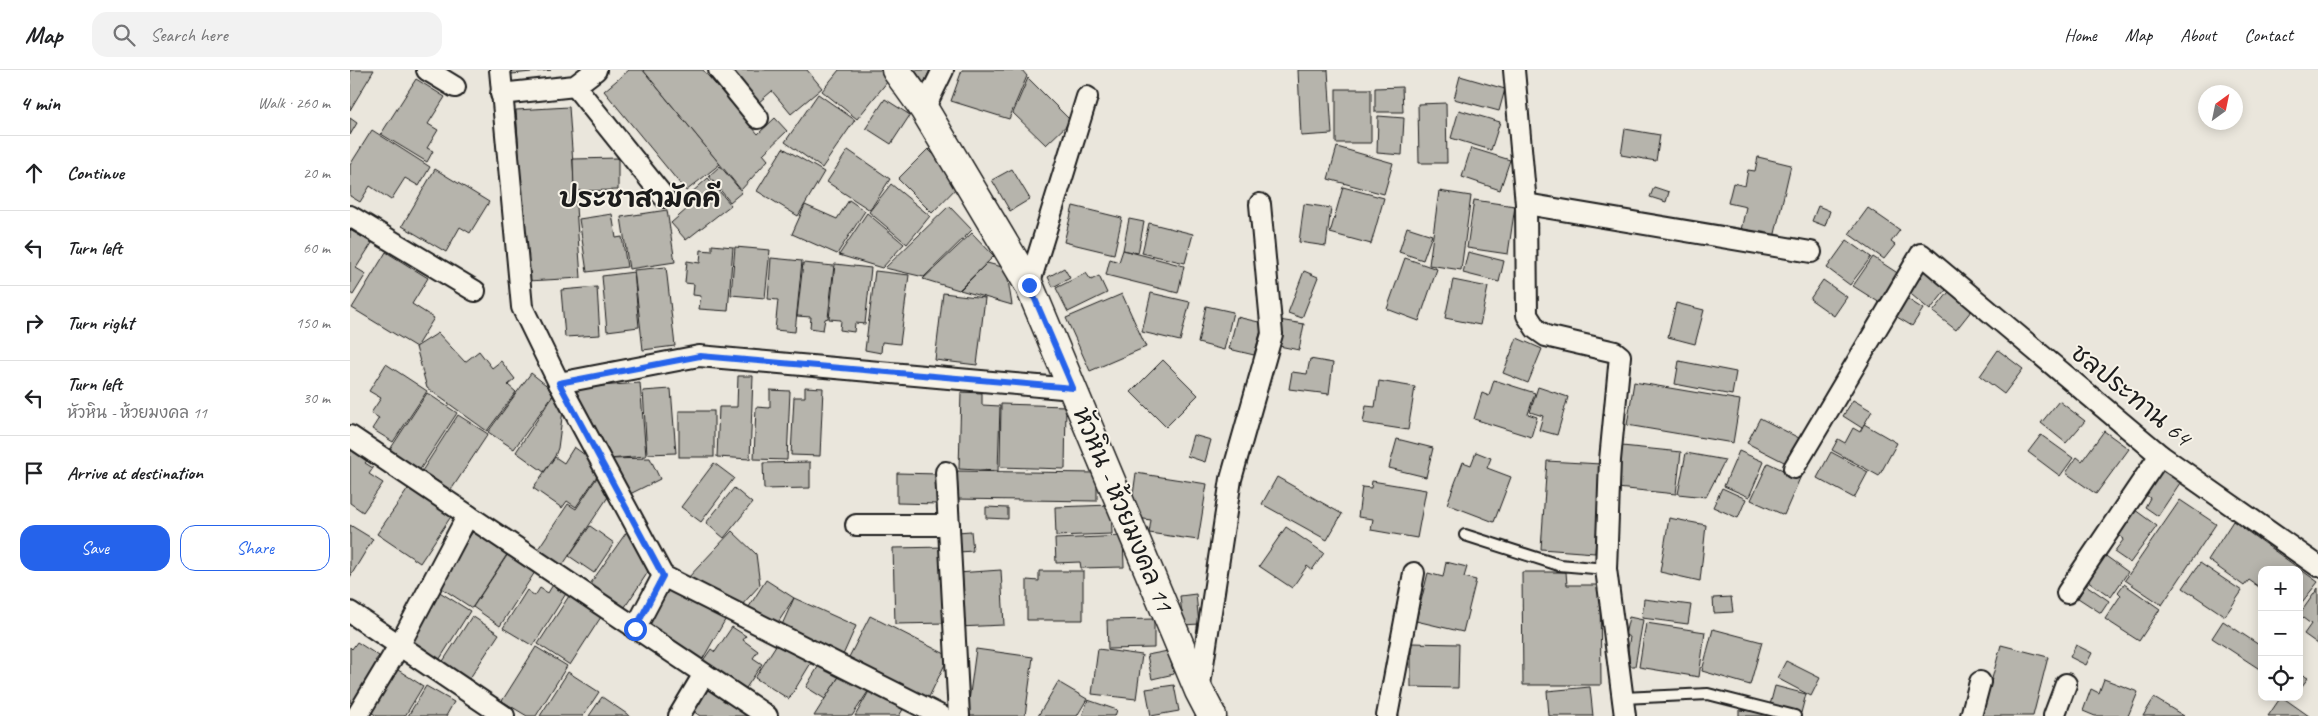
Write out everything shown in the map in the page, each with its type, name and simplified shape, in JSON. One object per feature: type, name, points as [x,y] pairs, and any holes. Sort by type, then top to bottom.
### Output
[{"type":"street","points":[[427,70],[455,87]]},
{"type":"street","points":[[500,70],[522,307],[559,383],[663,576],[941,716]]},
{"type":"street","points":[[501,94],[575,86],[596,70]]},
{"type":"street","points":[[719,70],[758,118]]},
{"type":"street","name":"หัวหิน - ห้วยมงคล 11","points":[[896,70],[924,109],[1029,285],[1199,691],[1212,716]]},
{"type":"street","points":[[924,109],[943,70]]},
{"type":"street","points":[[1514,70],[1526,204],[1527,315],[1536,329],[1546,336],[1616,352],[1620,356],[1610,460],[1606,569],[1624,707]]},
{"type":"street","points":[[575,86],[664,197]]},
{"type":"street","points":[[1029,285],[1086,97]]},
{"type":"street","points":[[1199,691],[1231,479],[1272,334],[1260,204]]},
{"type":"street","points":[[1526,204],[1811,252]]},
{"type":"street","points":[[350,216],[475,291]]},
{"type":"street","name":"ชลประทาน 64","points":[[1794,468],[1920,254],[2160,455],[2318,566]]},
{"type":"street","points":[[559,383],[700,356],[1073,388]]},
{"type":"street","points":[[350,436],[767,716]]},
{"type":"street","points":[[2067,593],[2160,455]]},
{"type":"street","points":[[946,472],[959,716]]},
{"type":"street","points":[[357,716],[399,646],[468,515]]},
{"type":"street","points":[[856,525],[949,525]]},
{"type":"street","points":[[1387,716],[1414,573]]},
{"type":"street","points":[[635,629],[663,576]]},
{"type":"street","points":[[350,612],[504,716]]},
{"type":"street","points":[[680,716],[704,674]]},
{"type":"street","points":[[1971,716],[1980,682]]},
{"type":"street","points":[[2054,716],[2066,684]]},
{"type":"lane","points":[[1465,535],[1558,565],[1606,569]]},
{"type":"lane","points":[[1624,707],[1708,694],[1795,716]]},
{"type":"building","points":[[350,70],[374,70],[350,110]]},
{"type":"building","points":[[511,70],[551,70],[512,74]]},
{"type":"building","points":[[629,70],[643,70],[720,164],[686,191],[604,91]]},
{"type":"building","points":[[643,70],[703,70],[758,134],[775,118],[787,131],[763,154],[768,160],[741,190]]},
{"type":"building","points":[[731,70],[807,70],[822,88],[791,114],[772,91],[758,103]]},
{"type":"building","points":[[839,70],[884,70],[892,76],[857,119],[822,91]]},
{"type":"building","points":[[915,70],[930,70],[924,83]]},
{"type":"building","points":[[962,70],[1022,70],[1027,76],[1009,119],[951,101]]},
{"type":"building","points":[[1298,70],[1328,70],[1332,134],[1301,136]]},
{"type":"building","points":[[1460,76],[1505,89],[1499,111],[1454,99]]},
{"type":"building","points":[[1028,78],[1071,121],[1046,145],[1013,113]]},
{"type":"building","points":[[416,79],[445,97],[428,124],[438,130],[427,148],[433,151],[427,162],[381,134]]},
{"type":"building","points":[[1402,87],[1403,112],[1375,112],[1375,88]]},
{"type":"building","points":[[1336,89],[1371,89],[1371,143],[1336,143]]},
{"type":"building","points":[[818,94],[855,120],[822,168],[785,142]]},
{"type":"building","points":[[885,99],[910,115],[891,144],[866,128]]},
{"type":"building","points":[[1446,103],[1447,163],[1419,163],[1418,104]]},
{"type":"building","points":[[569,107],[581,278],[528,281],[516,110]]},
{"type":"building","points":[[1459,110],[1500,122],[1491,150],[1451,138]]},
{"type":"building","points":[[1378,116],[1404,118],[1402,155],[1377,153]]},
{"type":"building","points":[[350,118],[357,123],[350,135]]},
{"type":"building","points":[[1625,129],[1660,135],[1656,161],[1621,155]]},
{"type":"building","points":[[372,130],[430,167],[419,186],[405,178],[391,200],[370,186],[360,202],[350,196],[350,165]]},
{"type":"building","points":[[1337,147],[1393,163],[1384,194],[1328,179]]},
{"type":"building","points":[[783,148],[824,172],[798,216],[757,191]]},
{"type":"building","points":[[1471,148],[1510,160],[1500,190],[1462,177]]},
{"type":"building","points":[[928,149],[962,182],[932,213],[898,179]]},
{"type":"building","points":[[848,150],[890,179],[870,210],[827,182]]},
{"type":"building","points":[[1758,157],[1791,165],[1774,238],[1741,230],[1746,207],[1728,203],[1733,183],[1745,186],[1748,170],[1755,171]]},
{"type":"building","points":[[618,158],[618,190],[574,191],[573,159]]},
{"type":"building","points":[[720,166],[742,192],[730,202],[709,176]]},
{"type":"building","points":[[435,169],[489,202],[470,233],[460,227],[446,252],[402,226]]},
{"type":"building","points":[[1012,169],[1030,199],[1010,211],[992,180]]},
{"type":"building","points":[[708,178],[731,205],[686,240],[671,223],[687,209],[681,202]]},
{"type":"building","points":[[891,184],[930,216],[907,244],[869,212]]},
{"type":"building","points":[[1343,187],[1384,198],[1371,244],[1330,233]]},
{"type":"building","points":[[1654,187],[1669,192],[1666,202],[1650,197]]},
{"type":"building","points":[[1439,191],[1471,196],[1461,270],[1429,265]]},
{"type":"building","points":[[849,200],[865,211],[837,254],[792,234],[805,205],[837,219]]},
{"type":"building","points":[[1474,200],[1515,206],[1508,254],[1467,248]]},
{"type":"building","points":[[1304,204],[1331,208],[1326,246],[1299,242]]},
{"type":"building","points":[[949,206],[972,230],[924,277],[885,268]]},
{"type":"building","points":[[1073,206],[1122,218],[1114,254],[1064,242]]},
{"type":"building","points":[[1818,206],[1830,211],[1825,226],[1812,221]]},
{"type":"building","points":[[1868,208],[1900,230],[1891,242],[1895,245],[1884,259],[1849,234]]},
{"type":"building","points":[[667,210],[675,262],[629,269],[621,217]]},
{"type":"building","points":[[867,213],[904,244],[882,268],[839,255]]},
{"type":"building","points":[[612,214],[616,238],[622,237],[627,267],[587,272],[579,219]]},
{"type":"building","points":[[1129,219],[1144,222],[1138,253],[1123,250]]},
{"type":"building","points":[[1149,223],[1193,234],[1185,263],[1142,253]]},
{"type":"building","points":[[1407,227],[1432,235],[1423,260],[1399,252]]},
{"type":"building","points":[[350,230],[372,243],[356,268],[366,274],[353,295],[350,293]]},
{"type":"building","points":[[972,233],[994,256],[959,290],[923,279]]},
{"type":"building","points":[[1847,240],[1871,257],[1850,285],[1827,268]]},
{"type":"building","points":[[712,245],[733,247],[728,311],[699,309],[701,296],[693,295],[694,284],[685,283],[687,261],[700,263],[701,250],[712,251]]},
{"type":"building","points":[[735,247],[770,250],[765,298],[731,295]]},
{"type":"building","points":[[1123,250],[1184,266],[1178,293],[1106,275],[1110,259],[1119,262]]},
{"type":"building","points":[[386,252],[428,278],[412,304],[434,318],[416,347],[352,308]]},
{"type":"building","points":[[1468,252],[1504,261],[1499,282],[1463,273]]},
{"type":"building","points":[[1873,257],[1899,274],[1880,303],[1853,286]]},
{"type":"building","points":[[771,258],[802,261],[795,332],[775,330],[778,300],[768,299]]},
{"type":"building","points":[[1405,258],[1437,269],[1419,321],[1387,309]]},
{"type":"building","points":[[803,263],[834,266],[828,318],[825,319],[823,330],[810,328],[811,317],[797,316]]},
{"type":"building","points":[[987,263],[1006,268],[1012,305],[960,290]]},
{"type":"building","points":[[835,264],[871,268],[865,324],[855,323],[854,332],[840,330],[841,320],[829,319]]},
{"type":"building","points":[[1925,266],[1950,285],[1930,310],[1906,290]]},
{"type":"building","points":[[666,267],[675,346],[643,350],[634,270]]},
{"type":"building","points":[[1064,268],[1070,278],[1053,287],[1048,277]]},
{"type":"building","points":[[875,271],[909,275],[900,344],[882,342],[881,353],[865,350]]},
{"type":"building","points":[[1304,271],[1318,277],[1302,318],[1288,313]]},
{"type":"building","points":[[634,272],[639,327],[607,331],[602,276]]},
{"type":"building","points":[[1086,273],[1091,280],[1099,276],[1107,293],[1068,312],[1056,288]]},
{"type":"building","points":[[1453,280],[1488,287],[1480,325],[1445,318]]},
{"type":"building","points":[[1823,280],[1847,297],[1834,316],[1810,299]]},
{"type":"building","points":[[597,287],[600,335],[565,337],[561,290]]},
{"type":"building","points":[[1952,288],[1975,306],[1956,330],[1933,312]]},
{"type":"building","points":[[943,293],[985,298],[977,365],[935,360]]},
{"type":"building","points":[[1151,293],[1190,302],[1180,341],[1142,332]]},
{"type":"building","points":[[1122,294],[1146,347],[1090,371],[1066,318]]},
{"type":"building","points":[[1903,296],[1923,309],[1912,326],[1892,314]]},
{"type":"building","points":[[1676,303],[1704,310],[1695,344],[1668,337]]},
{"type":"building","points":[[1206,306],[1233,312],[1224,350],[1198,343]]},
{"type":"building","points":[[1237,317],[1263,323],[1254,355],[1229,349]]},
{"type":"building","points":[[1279,320],[1304,324],[1299,350],[1274,345]]},
{"type":"building","points":[[438,333],[465,362],[479,351],[492,368],[501,361],[515,379],[508,385],[516,392],[487,431],[427,388],[416,347]]},
{"type":"building","points":[[1517,338],[1542,349],[1528,383],[1503,373]]},
{"type":"building","points":[[1998,350],[2023,369],[2004,394],[1980,376]]},
{"type":"building","points":[[1310,359],[1333,363],[1329,394],[1289,389],[1292,372],[1307,374]]},
{"type":"building","points":[[1163,360],[1198,395],[1166,427],[1131,392]]},
{"type":"building","points":[[1679,361],[1736,372],[1732,395],[1675,384]]},
{"type":"building","points":[[386,364],[427,391],[393,442],[372,429],[379,418],[371,413],[381,398],[369,391]]},
{"type":"building","points":[[531,373],[555,392],[514,449],[488,432]]},
{"type":"building","points":[[738,376],[753,376],[750,459],[717,457],[719,407],[737,407]]},
{"type":"building","points":[[1494,380],[1535,393],[1528,414],[1537,417],[1531,437],[1474,419],[1482,393],[1489,396]]},
{"type":"building","points":[[1379,381],[1415,387],[1408,430],[1363,423],[1366,406],[1375,407]]},
{"type":"building","points":[[1634,382],[1740,400],[1733,443],[1627,425]]},
{"type":"building","points":[[640,383],[646,456],[608,459],[573,388]]},
{"type":"building","points":[[805,387],[823,388],[820,456],[791,455],[794,397],[805,397]]},
{"type":"building","points":[[1538,387],[1568,397],[1557,435],[1539,430],[1543,416],[1530,412]]},
{"type":"building","points":[[671,389],[676,453],[647,454],[643,391]]},
{"type":"building","points":[[770,390],[790,391],[787,460],[754,459],[756,407],[770,408]]},
{"type":"building","points":[[961,392],[982,393],[982,405],[1000,406],[998,471],[959,469]]},
{"type":"building","points":[[427,393],[457,413],[419,471],[389,451]]},
{"type":"building","points":[[554,394],[563,410],[558,448],[544,472],[516,452]]},
{"type":"building","points":[[1853,400],[1872,411],[1862,428],[1843,416]]},
{"type":"building","points":[[2059,401],[2085,421],[2066,443],[2041,423]]},
{"type":"building","points":[[1001,404],[1066,406],[1065,469],[1000,467]]},
{"type":"building","points":[[679,411],[714,411],[714,457],[679,457]]},
{"type":"building","points":[[458,415],[488,434],[451,490],[422,471]]},
{"type":"building","points":[[1760,418],[1799,438],[1786,463],[1747,443]]},
{"type":"building","points":[[1864,424],[1897,443],[1879,476],[1832,450],[1838,439],[1845,443],[1853,428],[1860,432]]},
{"type":"building","points":[[2104,431],[2129,449],[2096,494],[2066,473],[2077,457],[2082,461]]},
{"type":"building","points":[[1193,435],[1211,440],[1205,462],[1187,456]]},
{"type":"building","points":[[2041,435],[2073,458],[2060,476],[2028,452]]},
{"type":"building","points":[[1397,439],[1433,448],[1426,477],[1389,468]]},
{"type":"building","points":[[350,444],[369,458],[365,463],[373,468],[369,474],[383,483],[363,512],[350,503]]},
{"type":"building","points":[[1622,446],[1681,452],[1676,494],[1617,488]]},
{"type":"building","points":[[574,447],[592,460],[599,473],[576,507],[567,501],[562,508],[533,488],[555,457],[564,463]]},
{"type":"building","points":[[1739,451],[1764,462],[1749,497],[1724,486]]},
{"type":"building","points":[[1476,452],[1491,458],[1487,468],[1511,477],[1494,522],[1447,504],[1463,462],[1471,465]]},
{"type":"building","points":[[1831,452],[1868,472],[1854,498],[1817,478]]},
{"type":"building","points":[[1686,453],[1725,460],[1706,497],[1678,494]]},
{"type":"building","points":[[650,458],[660,479],[628,495],[609,459]]},
{"type":"building","points":[[1547,461],[1601,464],[1595,553],[1541,549]]},
{"type":"building","points":[[810,462],[810,488],[764,489],[763,463]]},
{"type":"building","points":[[714,463],[734,478],[701,522],[681,507]]},
{"type":"building","points":[[1768,463],[1800,478],[1784,515],[1751,500]]},
{"type":"building","points":[[2160,464],[2182,480],[2158,516],[2145,507],[2150,498],[2142,492]]},
{"type":"building","points":[[953,471],[1097,473],[1097,501],[952,499]]},
{"type":"building","points":[[897,473],[939,474],[939,504],[897,503]]},
{"type":"building","points":[[1136,473],[1207,484],[1198,540],[1149,533],[1151,520],[1130,517]]},
{"type":"building","points":[[598,476],[608,497],[562,566],[538,549],[568,504],[576,509]]},
{"type":"building","points":[[1277,477],[1342,514],[1327,540],[1262,504]]},
{"type":"building","points":[[1372,481],[1426,490],[1417,538],[1371,530],[1373,519],[1358,517],[1362,487],[1371,488]]},
{"type":"building","points":[[410,486],[452,515],[420,563],[377,534]]},
{"type":"building","points":[[734,488],[752,503],[724,538],[706,523]]},
{"type":"building","points":[[1722,488],[1746,499],[1738,518],[1713,507]]},
{"type":"building","points":[[2180,500],[2216,524],[2162,605],[2125,580]]},
{"type":"building","points":[[1111,505],[1112,534],[1056,536],[1055,507]]},
{"type":"building","points":[[986,507],[1008,508],[1008,519],[986,518]]},
{"type":"building","points":[[2131,507],[2157,526],[2130,563],[2114,552],[2124,539],[2116,533]]},
{"type":"building","points":[[1669,518],[1706,525],[1700,581],[1660,572]]},
{"type":"building","points":[[2233,521],[2296,566],[2258,566],[2258,586],[2249,580],[2244,586],[2208,560]]},
{"type":"building","points":[[350,525],[373,539],[350,577]]},
{"type":"building","points":[[590,526],[614,543],[594,573],[569,556]]},
{"type":"building","points":[[1286,527],[1324,553],[1312,570],[1307,566],[1292,588],[1259,566]]},
{"type":"building","points":[[474,530],[508,553],[472,608],[437,585]]},
{"type":"building","points":[[628,530],[650,569],[623,610],[588,587]]},
{"type":"building","points":[[732,531],[756,554],[760,585],[740,607],[686,580]]},
{"type":"building","points":[[971,531],[973,551],[959,552],[957,532]]},
{"type":"building","points":[[1123,536],[1124,567],[1081,568],[1080,562],[1056,563],[1055,539]]},
{"type":"building","points":[[945,547],[947,623],[895,624],[893,548]]},
{"type":"building","points":[[508,554],[535,572],[500,626],[473,607]]},
{"type":"building","points":[[2103,554],[2128,572],[2111,597],[2084,578]]},
{"type":"building","points":[[1446,562],[1467,567],[1464,577],[1476,580],[1463,632],[1416,621],[1428,573],[1443,577]]},
{"type":"building","points":[[2200,563],[2242,591],[2225,616],[2183,588]]},
{"type":"building","points":[[1001,570],[1004,625],[958,627],[957,573]]},
{"type":"building","points":[[1039,571],[1083,571],[1083,620],[1027,620],[1027,580],[1039,581]]},
{"type":"building","points":[[2303,571],[2318,582],[2303,601]]},
{"type":"building","points":[[1522,572],[1566,572],[1567,585],[1600,585],[1601,685],[1523,685]]},
{"type":"building","points":[[766,580],[794,598],[775,627],[747,610]]},
{"type":"building","points":[[671,581],[728,615],[702,660],[645,626]]},
{"type":"building","points":[[554,583],[567,592],[533,646],[503,628],[527,590],[535,596],[540,588],[548,593]]},
{"type":"building","points":[[2124,584],[2160,609],[2139,641],[2105,619],[2121,595],[2118,592]]},
{"type":"building","points":[[2086,585],[2109,601],[2101,613],[2078,598]]},
{"type":"building","points":[[2318,588],[2318,644],[2304,634],[2311,624],[2303,618],[2303,609]]},
{"type":"building","points":[[438,591],[470,611],[436,665],[405,644]]},
{"type":"building","points":[[1196,594],[1199,624],[1183,625],[1180,596]]},
{"type":"building","points":[[569,596],[601,617],[570,665],[538,644]]},
{"type":"building","points":[[1731,597],[1733,612],[1714,613],[1713,598]]},
{"type":"building","points":[[794,598],[856,626],[843,655],[781,627]]},
{"type":"building","points":[[1644,599],[1691,605],[1688,624],[1642,618]]},
{"type":"building","points":[[472,616],[499,634],[466,684],[440,666]]},
{"type":"building","points":[[870,616],[949,656],[927,701],[847,661]]},
{"type":"building","points":[[1629,617],[1643,620],[1635,666],[1630,666],[1628,648],[1630,637],[1625,635]]},
{"type":"building","points":[[1154,619],[1154,648],[1108,649],[1107,620]]},
{"type":"building","points":[[2223,621],[2258,644],[2258,668],[2212,638]]},
{"type":"building","points":[[1646,623],[1705,632],[1699,677],[1639,667]]},
{"type":"building","points":[[732,627],[746,636],[743,640],[758,651],[753,658],[762,664],[744,691],[702,662],[711,649],[715,652]]},
{"type":"building","points":[[1713,629],[1762,642],[1750,685],[1702,671]]},
{"type":"building","points":[[357,642],[379,656],[375,661],[379,663],[353,704],[350,702],[350,647],[352,649]]},
{"type":"building","points":[[778,642],[811,663],[789,699],[755,678]]},
{"type":"building","points":[[1411,643],[1459,644],[1458,688],[1411,687]]},
{"type":"building","points":[[2001,645],[2048,657],[2033,716],[1982,716]]},
{"type":"building","points":[[2076,645],[2092,653],[2086,665],[2070,657]]},
{"type":"building","points":[[536,647],[567,666],[536,716],[527,716],[502,701]]},
{"type":"building","points":[[976,649],[1033,657],[1025,716],[967,716]]},
{"type":"building","points":[[1098,649],[1142,655],[1136,699],[1092,694]]},
{"type":"building","points":[[1168,651],[1174,674],[1152,679],[1147,655]]},
{"type":"building","points":[[1786,661],[1820,678],[1811,696],[1777,678]]},
{"type":"building","points":[[821,662],[840,675],[825,699],[806,687]]},
{"type":"building","points":[[395,668],[423,686],[405,716],[377,716],[369,711]]},
{"type":"building","points":[[568,672],[599,692],[583,716],[540,716]]},
{"type":"building","points":[[842,672],[869,690],[852,716],[814,716]]},
{"type":"building","points":[[2303,675],[2308,678],[2303,685]]},
{"type":"building","points":[[2104,679],[2138,692],[2128,716],[2095,716],[2083,711],[2091,689],[2099,693]]},
{"type":"building","points":[[1058,682],[1087,699],[1077,716],[1038,716]]},
{"type":"building","points":[[1174,685],[1179,711],[1151,716],[1146,689]]},
{"type":"building","points":[[426,686],[454,702],[446,716],[408,716]]},
{"type":"building","points":[[710,686],[754,716],[700,716],[693,711]]},
{"type":"building","points":[[872,686],[905,706],[899,716],[855,716]]},
{"type":"building","points":[[1775,686],[1806,694],[1801,713],[1770,705]]},
{"type":"building","points":[[1590,687],[1593,716],[1549,716],[1547,691]]},
{"type":"building","points":[[602,697],[630,716],[589,716]]},
{"type":"building","points":[[2154,698],[2184,716],[2143,716]]},
{"type":"building","points":[[1088,700],[1117,710],[1115,716],[1082,716]]},
{"type":"building","points":[[2278,701],[2288,701],[2309,716],[2268,716]]},
{"type":"building","points":[[1739,710],[1773,713],[1772,716],[1739,716]]},
{"type":"district","name":"ประชาสามัคคี","points":[[640,198]]},
{"type":"route","points":[[635,629],[663,576],[559,383],[700,356],[1073,388],[1029,285]]}]
